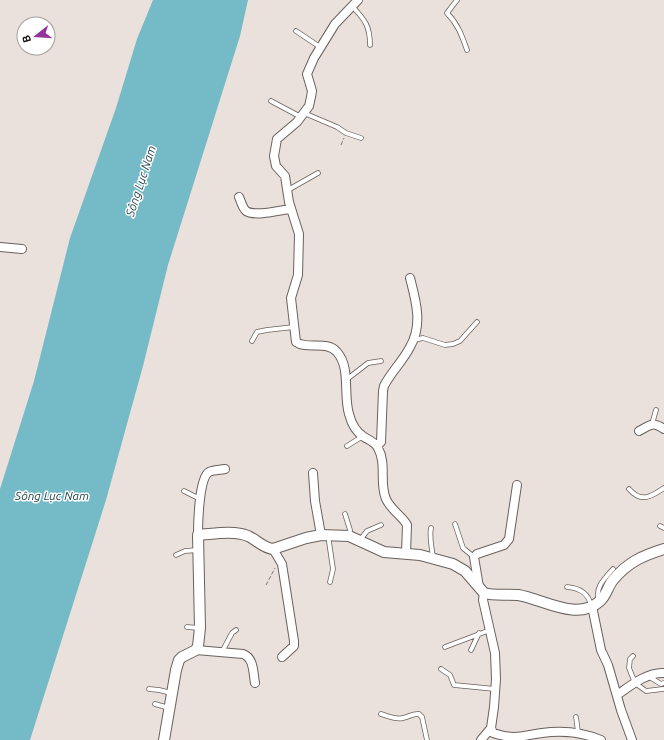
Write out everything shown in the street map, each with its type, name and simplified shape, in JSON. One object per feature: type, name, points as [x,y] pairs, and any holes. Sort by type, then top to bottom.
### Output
[{"type":"street","points":[[355,3],[335,24],[314,58],[307,74],[312,91],[309,106],[288,130],[277,139],[274,156],[276,166],[285,176],[290,208],[299,234],[298,275],[291,298],[295,338],[298,343],[330,347],[336,350],[343,364],[349,415],[354,426],[363,436],[378,446],[382,463],[384,492],[386,499],[391,508],[407,526],[406,553]]},
{"type":"street","points":[[239,197],[243,206],[250,213],[266,213],[290,208]]},
{"type":"street","points":[[0,247],[22,249]]},
{"type":"street","points":[[378,446],[381,442],[384,386],[411,347],[417,323],[417,308],[410,278]]},
{"type":"street","points":[[639,431],[652,424],[664,429]]},
{"type":"street","points":[[196,650],[198,646],[200,628],[198,523],[201,499],[207,474],[210,471],[225,469]]},
{"type":"street","points":[[313,474],[315,501],[325,535]]},
{"type":"street","points":[[482,739],[491,728],[494,707],[496,662],[474,557],[477,554],[504,545],[507,542],[510,532],[517,485]]},
{"type":"street","points":[[198,534],[233,532],[246,535],[273,550],[280,561],[284,576],[294,646],[282,657]]},
{"type":"street","points":[[273,550],[306,538],[325,535],[349,536],[384,552],[406,553],[433,558],[453,564],[465,571],[482,590],[522,596],[550,605],[569,609],[581,609],[596,604],[612,581],[629,564],[640,557],[664,549]]},
{"type":"street","points":[[596,604],[601,650],[608,664],[621,710],[632,740]]},
{"type":"street","points":[[164,740],[176,670],[179,660],[182,657],[196,650],[248,656],[251,660],[255,682]]},
{"type":"street","points":[[617,695],[648,676],[664,673]]},
{"type":"street","points":[[491,728],[493,733],[510,739],[541,733],[578,732],[601,740]]},
{"type":"lane","points":[[457,0],[447,13],[456,22],[468,50]]},
{"type":"lane","points":[[355,3],[368,26],[370,33],[370,45]]},
{"type":"lane","points":[[296,31],[320,47]]},
{"type":"lane","points":[[271,101],[361,138]]},
{"type":"lane","points":[[287,190],[318,172]]},
{"type":"lane","points":[[413,340],[423,338],[446,345],[453,344],[460,341],[477,322]]},
{"type":"lane","points":[[252,341],[257,332],[294,327]]},
{"type":"lane","points":[[346,381],[368,363],[381,361]]},
{"type":"lane","points":[[652,424],[656,410]]},
{"type":"lane","points":[[347,446],[363,436]]},
{"type":"lane","points":[[629,489],[638,497],[645,498],[664,488]]},
{"type":"lane","points":[[184,491],[201,499]]},
{"type":"lane","points":[[345,514],[350,530],[349,536]]},
{"type":"lane","points":[[456,524],[463,548],[474,557]]},
{"type":"lane","points":[[360,540],[367,531],[381,525]]},
{"type":"lane","points":[[431,528],[430,540],[433,558]]},
{"type":"lane","points":[[325,535],[333,569],[330,582]]},
{"type":"lane","points":[[176,555],[185,551],[198,550]]},
{"type":"lane","points":[[596,604],[598,589],[613,569]]},
{"type":"lane","points":[[567,587],[574,587],[585,593],[596,604]]},
{"type":"lane","points":[[187,627],[200,628]]},
{"type":"lane","points":[[222,652],[232,633],[236,630]]},
{"type":"lane","points":[[445,647],[490,630]]},
{"type":"lane","points":[[471,650],[479,633]]},
{"type":"lane","points":[[633,656],[630,659],[629,668],[635,683],[646,691],[663,689]]},
{"type":"lane","points":[[441,669],[450,675],[454,685],[495,689]]},
{"type":"lane","points":[[648,676],[661,684],[664,683]]},
{"type":"lane","points":[[149,689],[172,693]]},
{"type":"lane","points":[[155,704],[170,708]]},
{"type":"lane","points":[[381,714],[399,718],[419,714],[422,717],[427,740]]},
{"type":"lane","points":[[576,717],[578,732]]},
{"type":"path","points":[[341,145],[346,133]]},
{"type":"path","points":[[266,585],[280,561]]},
{"type":"water","name":"Sông Lục Nam","points":[[153,0],[248,0],[240,36],[168,265],[143,366],[106,500],[30,740],[0,740],[0,489],[34,381],[70,238],[116,108],[137,39]]}]
